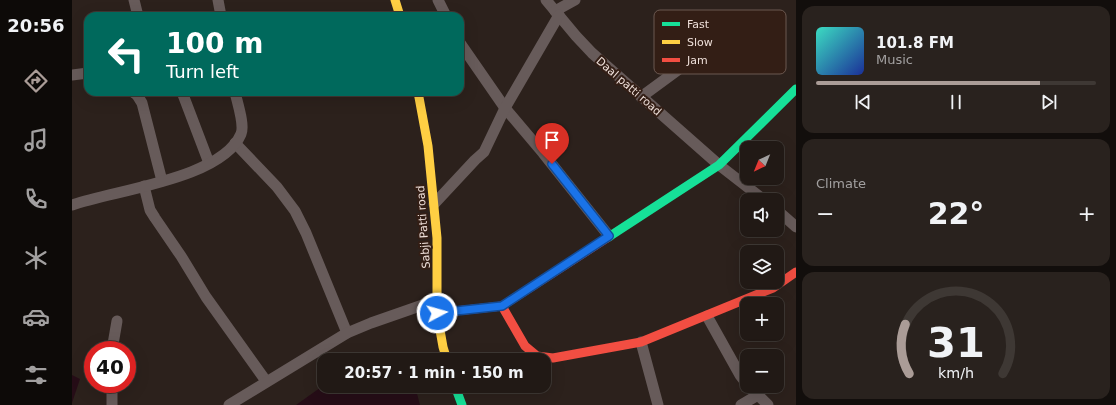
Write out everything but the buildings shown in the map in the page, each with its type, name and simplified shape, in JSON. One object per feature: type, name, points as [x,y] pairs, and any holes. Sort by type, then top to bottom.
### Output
[{"type":"street","points":[[134,0],[137,12]]},
{"type":"street","points":[[218,0],[220,12]]},
{"type":"street","points":[[395,0],[399,12]]},
{"type":"street","points":[[438,0],[444,12]]},
{"type":"street","name":"Daal patti road","points":[[546,0],[592,53],[719,165],[755,193]]},
{"type":"street","points":[[434,204],[484,152],[505,108],[557,13],[575,0]]},
{"type":"street","points":[[464,49],[505,108],[609,236]]},
{"type":"street","points":[[72,74],[84,74]]},
{"type":"street","points":[[641,96],[671,74]]},
{"type":"street","points":[[437,313],[502,306],[719,165],[796,89]]},
{"type":"street","points":[[138,96],[142,103],[162,182]]},
{"type":"street","points":[[184,96],[209,163]]},
{"type":"street","points":[[72,205],[162,182],[198,170],[228,151],[241,133],[242,124],[237,96]]},
{"type":"street","name":"Sabji Patti road","points":[[419,96],[428,146],[434,204],[437,238],[437,313],[445,353]]},
{"type":"street","points":[[235,143],[277,187],[295,211],[306,233],[347,333]]},
{"type":"street","points":[[144,186],[150,210],[155,218],[181,256],[206,297],[266,381]]},
{"type":"street","points":[[784,216],[796,227]]},
{"type":"street","points":[[502,306],[525,346],[537,356],[553,358],[641,342],[774,288],[796,272]]},
{"type":"street","points":[[229,405],[266,381],[347,333],[437,300]]},
{"type":"street","points":[[707,316],[740,375]]},
{"type":"street","points":[[114,341],[117,321]]},
{"type":"street","points":[[641,342],[658,405]]},
{"type":"street","points":[[112,393],[112,405]]},
{"type":"street","points":[[458,393],[462,405]]},
{"type":"street","points":[[755,393],[768,405]]},
{"type":"street","points":[[741,405],[758,396]]},
{"type":"shaded area","points":[[72,375],[80,379],[72,403]]},
{"type":"shaded area","points":[[317,390],[317,393],[417,393],[420,405],[296,405]]},
{"type":"traffic: fast","points":[[607,238],[719,165],[796,89]]},
{"type":"traffic: fast","points":[[458,393],[462,405]]},
{"type":"traffic: slow","points":[[395,0],[399,12]]},
{"type":"traffic: slow","points":[[419,96],[428,146],[437,238],[437,313],[445,353]]},
{"type":"traffic: jam","points":[[437,313],[502,306],[607,238]]},
{"type":"traffic: jam","points":[[502,306],[525,346],[537,356],[553,358],[641,342],[773,288],[796,272]]},
{"type":"route","points":[[437,313],[502,306],[609,236],[552,164]]}]
